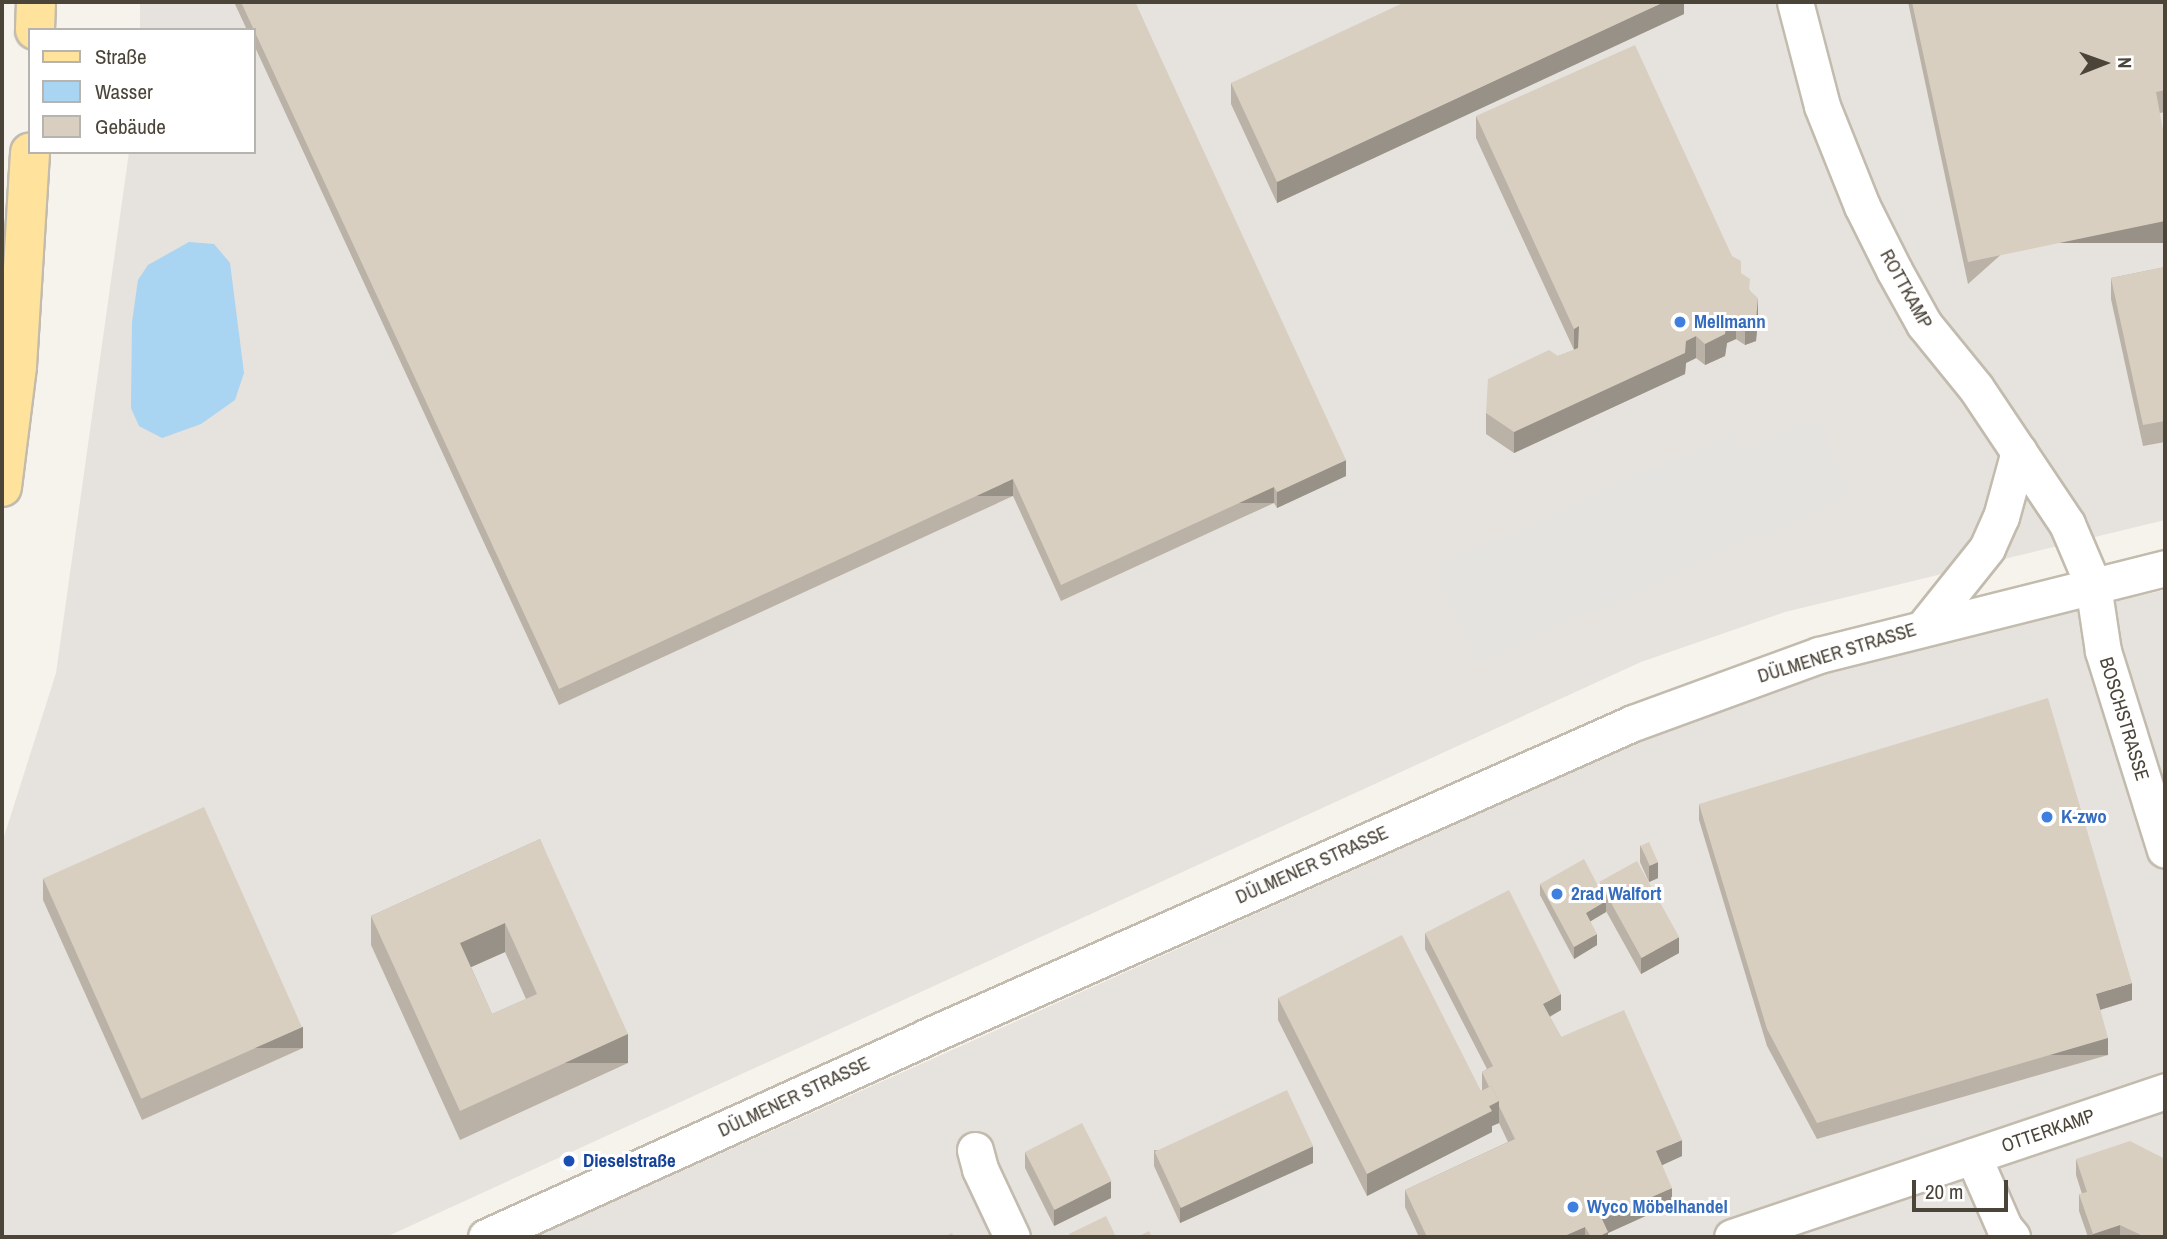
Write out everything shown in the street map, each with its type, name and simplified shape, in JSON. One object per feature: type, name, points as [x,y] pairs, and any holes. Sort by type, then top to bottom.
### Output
[{"type":"main road","points":[[35,28],[36,2]]},
{"type":"main road","points":[[2,487],[17,366],[30,154]]},
{"type":"street","name":"ROTTKAMP","points":[[1795,2],[1822,107],[1862,205],[1894,270],[1924,324],[1976,388],[2067,524],[2093,585]]},
{"type":"street","points":[[1923,627],[1987,548],[2001,517],[2019,451]]},
{"type":"street","name":"DÜLMENER STRASSE","points":[[486,1237],[926,1037],[1633,723],[1819,655],[2165,568]]},
{"type":"street","name":"BOSCHSTRASSE","points":[[2093,585],[2103,651],[2165,850]]},
{"type":"street","name":"OTTERKAMP","points":[[1732,1237],[2165,1091]]},
{"type":"street","points":[[975,1150],[980,1169],[1012,1237]]},
{"type":"street","points":[[1973,1156],[2004,1227],[2012,1237]]},
{"type":"shaded area","points":[[140,2],[2165,2],[2165,520],[1785,612],[1641,662],[386,1237],[2,1237],[2,843],[56,673],[129,154],[256,154],[256,28],[140,28]]},
{"type":"shaded area","points":[[1817,417],[1852,494],[1477,663],[1434,567],[1733,432],[1742,451]]},
{"type":"shaded area","points":[[2165,590],[2165,1237],[535,1237],[1802,669]]},
{"type":"water","points":[[189,242],[214,244],[230,263],[244,373],[235,400],[201,424],[162,438],[139,426],[131,408],[132,322],[138,280],[148,265]]},
{"type":"building","points":[[241,2],[1135,2],[1346,460],[1277,492],[1274,487],[1061,585],[1013,479],[559,689],[256,34],[256,28],[253,28]]},
{"type":"building","points":[[1405,2],[1664,2],[1277,182],[1231,83]]},
{"type":"building","points":[[1912,2],[2165,2],[2165,90],[2156,92],[2165,141],[2165,221],[1968,262]]},
{"type":"building","points":[[1635,45],[1732,256],[1741,261],[1741,273],[1750,279],[1749,290],[1758,298],[1756,320],[1745,324],[1736,317],[1727,322],[1725,334],[1705,344],[1696,336],[1686,341],[1685,353],[1514,432],[1486,413],[1488,379],[1549,350],[1558,356],[1578,348],[1579,326],[1574,329],[1476,116]]},
{"type":"building","points":[[2165,267],[2165,421],[2143,425],[2111,278]]},
{"type":"building","points":[[2048,698],[2132,983],[2096,994],[2108,1038],[1817,1123],[1767,1029],[1699,804]]},
{"type":"building","points":[[204,807],[302,1027],[141,1099],[43,879]]},
{"type":"building","points":[[540,839],[628,1034],[460,1111],[371,916]],"holes":[[[505,923],[537,994],[492,1014],[460,943]]]},
{"type":"building","points":[[1649,842],[1658,862],[1650,866],[1641,846]]},
{"type":"building","points":[[1584,859],[1606,901],[1586,913],[1597,934],[1574,947],[1540,884]]},
{"type":"building","points":[[1637,861],[1679,937],[1642,958],[1599,882]]},
{"type":"building","points":[[1509,890],[1561,994],[1543,1004],[1561,1037],[1624,1010],[1682,1140],[1656,1151],[1672,1188],[1602,1219],[1608,1232],[1598,1237],[1591,1237],[1585,1227],[1562,1237],[1427,1237],[1405,1190],[1515,1139],[1499,1101],[1482,1072],[1493,1066],[1425,933]]},
{"type":"building","points":[[1402,935],[1481,1091],[1491,1086],[1499,1101],[1489,1106],[1492,1111],[1367,1174],[1278,998]]},
{"type":"building","points":[[1287,1090],[1313,1146],[1181,1208],[1155,1152]]},
{"type":"building","points":[[1082,1123],[1112,1181],[1054,1210],[1025,1152]]},
{"type":"building","points":[[2130,1141],[2165,1159],[2165,1237],[2145,1237],[2120,1225],[2093,1234],[2079,1194],[2087,1192],[2076,1159]]},
{"type":"building","points":[[1106,1216],[1116,1237],[1070,1237],[1069,1234]]},
{"type":"building","points":[[1149,1231],[1152,1237],[1137,1237]]},
{"type":"place","name":"Mellmann","points":[[1680,322]]},
{"type":"place","name":"K-zwo","points":[[2047,817]]},
{"type":"place","name":"2rad Walfort","points":[[1557,894]]},
{"type":"place","name":"Dieselstraße","points":[[569,1161]]},
{"type":"place","name":"Wyco Möbelhandel","points":[[1573,1207]]}]
